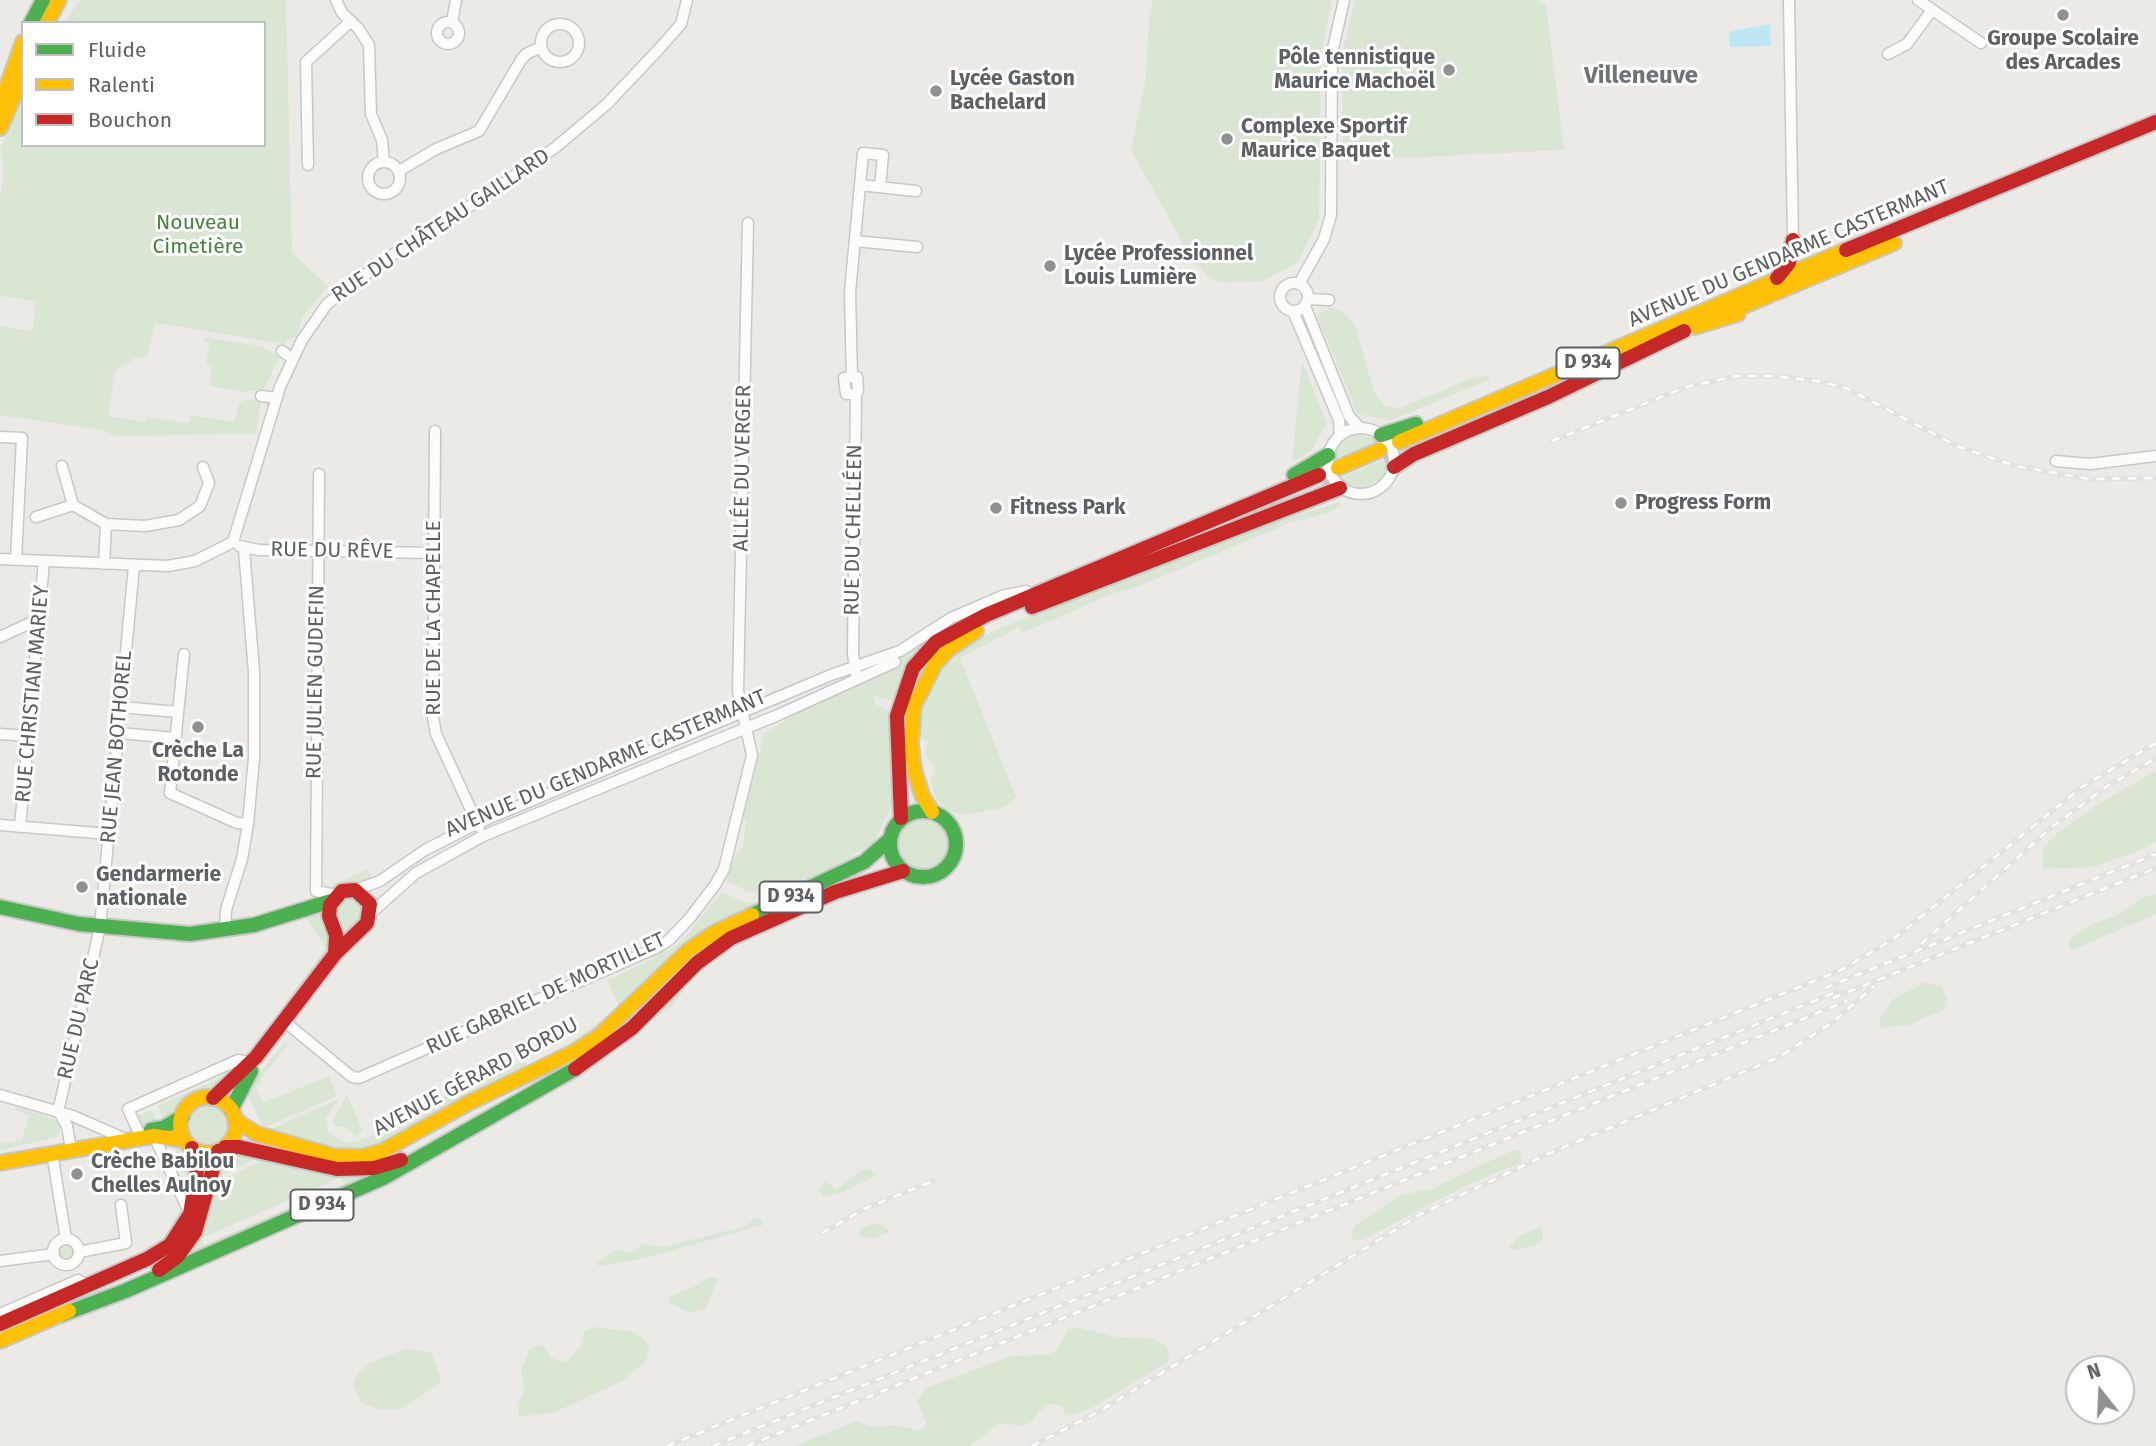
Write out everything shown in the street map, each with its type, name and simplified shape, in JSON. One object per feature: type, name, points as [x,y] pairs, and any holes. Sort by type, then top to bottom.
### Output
[{"type":"main road","points":[[33,21],[43,0]]},
{"type":"main road","points":[[40,21],[50,0]]},
{"type":"main road","points":[[48,21],[59,0]]},
{"type":"main road","points":[[0,106],[21,48]]},
{"type":"main road","points":[[0,128],[21,81]]},
{"type":"main road","name":"AVENUE DU GENDARME CASTERMANT","points":[[1798,277],[1829,257],[2156,122]]},
{"type":"main road","name":"AVENUE DU GENDARME CASTERMANT","points":[[1690,329],[1401,445],[1774,280],[1798,277],[2156,133]]},
{"type":"main road","points":[[1793,240],[1804,257],[1829,257]]},
{"type":"main road","points":[[1394,467],[1414,454],[1548,397],[1690,329],[1781,300],[1794,292],[1798,277],[1793,240]]},
{"type":"main road","points":[[1381,435],[1405,428],[1774,280],[1790,263],[1793,240]]},
{"type":"main road","points":[[1028,608],[1339,476],[1382,453]]},
{"type":"main road","points":[[942,638],[959,622],[1305,470],[1328,455]]},
{"type":"main road","points":[[942,638],[986,615],[1320,479],[1028,608]]},
{"type":"main road","name":"AVENUE GÉRARD BORDU","points":[[572,1071],[626,1034],[696,963],[731,938],[835,892],[903,871],[918,877],[929,877],[944,870],[956,850],[954,833],[946,819],[932,812],[919,788],[911,744],[914,706],[927,674],[942,655],[965,637],[1028,608]]},
{"type":"main road","name":"AVENUE GÉRARD BORDU","points":[[233,1115],[257,1134],[332,1156],[362,1157],[383,1151],[467,1104],[576,1051],[605,1030],[689,950],[714,933],[864,862],[890,839],[901,818],[897,716],[913,668],[923,653],[942,638]]},
{"type":"main road","points":[[901,818],[919,811],[932,812]]},
{"type":"main road","points":[[890,839],[892,857],[903,871]]},
{"type":"main road","points":[[0,907],[100,927],[167,934],[225,931],[303,912],[355,890],[368,899],[371,913],[367,923],[335,954],[284,1021],[213,1098],[194,1101],[182,1116],[163,1128],[0,1163]]},
{"type":"main road","points":[[334,898],[329,916],[336,931],[335,954]]},
{"type":"main road","points":[[115,1140],[154,1136],[188,1144],[209,1153],[222,1149],[232,1140],[233,1115],[246,1061]]},
{"type":"main road","name":"D 934","points":[[222,1149],[239,1147],[337,1169],[374,1168],[411,1156],[488,1111],[572,1071]]},
{"type":"main road","name":"D 934","points":[[0,1341],[125,1292],[369,1184],[572,1071]]},
{"type":"main road","points":[[213,1098],[233,1115]]},
{"type":"main road","points":[[0,1324],[83,1283],[161,1252],[179,1235],[190,1213],[197,1171],[182,1116]]},
{"type":"main road","points":[[61,1315],[151,1274],[178,1256],[199,1223],[222,1149]]},
{"type":"street","points":[[335,0],[364,34],[371,51],[371,114],[382,140],[384,162]]},
{"type":"street","points":[[452,22],[456,0]]},
{"type":"street","name":"RUE DU CHÂTEAU GAILLARD","points":[[233,542],[277,398],[293,359],[315,319],[342,290],[556,147],[607,104],[681,24],[687,0]]},
{"type":"street","points":[[1298,284],[1324,239],[1331,215],[1332,53],[1344,0]]},
{"type":"street","points":[[1789,0],[1793,240]]},
{"type":"street","points":[[1918,0],[1980,43]]},
{"type":"street","points":[[1888,54],[1907,44],[1932,10]]},
{"type":"street","points":[[308,165],[306,62],[351,21]]},
{"type":"street","points":[[399,171],[436,149],[482,128],[521,60],[541,47]]},
{"type":"street","name":"RUE DU CHELLÉEN","points":[[858,670],[858,380],[852,377],[850,292],[863,153],[883,155],[880,187]]},
{"type":"street","points":[[384,162],[392,164],[399,171],[400,181],[394,190],[384,194],[374,190],[369,181],[370,170],[384,162]]},
{"type":"street","points":[[860,185],[916,191]]},
{"type":"street","name":"ALLÉE DU VERGER","points":[[743,713],[738,691],[748,223]]},
{"type":"street","points":[[855,241],[917,247]]},
{"type":"street","points":[[1298,284],[1305,288],[1306,303],[1349,416],[1360,428],[1381,435],[1392,449],[1394,467],[1384,486],[1370,494],[1354,494],[1339,476],[1329,473],[1328,455],[1340,435],[1339,420],[1293,311],[1283,305],[1281,294],[1286,286],[1298,284]]},
{"type":"street","points":[[1293,311],[1306,303],[1329,300]]},
{"type":"street","points":[[282,351],[293,359]]},
{"type":"street","points":[[261,396],[277,398]]},
{"type":"street","points":[[1340,435],[1360,428]]},
{"type":"street","name":"RUE DE LA CHAPELLE","points":[[435,431],[434,726],[483,836]]},
{"type":"street","points":[[0,437],[22,438],[16,560]]},
{"type":"street","points":[[2056,461],[2090,464],[2156,456]]},
{"type":"street","points":[[62,466],[73,505],[106,524],[145,526],[179,520],[200,506],[208,483],[203,467]]},
{"type":"street","name":"RUE JULIEN GUDEFIN","points":[[316,891],[319,474]]},
{"type":"street","points":[[36,517],[73,505]]},
{"type":"street","points":[[104,564],[106,524]]},
{"type":"street","points":[[0,559],[134,566],[184,564],[233,542]]},
{"type":"street","name":"RUE DU RÊVE","points":[[233,542],[243,549],[434,553]]},
{"type":"street","points":[[225,931],[226,909],[242,859],[248,824],[254,758],[254,672],[243,549]]},
{"type":"street","name":"RUE CHRISTIAN MARIEY","points":[[20,827],[44,562]]},
{"type":"street","name":"RUE JEAN BOTHOREL","points":[[100,927],[134,566]]},
{"type":"street","name":"AVENUE DU GENDARME CASTERMANT","points":[[371,913],[416,873],[483,836],[748,727],[909,646],[941,624],[972,608],[1026,591]]},
{"type":"street","points":[[0,637],[41,618]]},
{"type":"street","points":[[184,654],[170,793],[237,823],[248,824]]},
{"type":"street","points":[[858,670],[895,662]]},
{"type":"street","name":"AVENUE DU GENDARME CASTERMANT","points":[[355,890],[380,881],[425,850],[539,796],[550,798],[629,765],[643,754],[858,670]]},
{"type":"street","points":[[121,707],[178,712]]},
{"type":"street","points":[[675,756],[685,746],[735,726],[743,713]]},
{"type":"street","name":"RUE GABRIEL DE MORTILLET","points":[[284,1021],[352,1077],[359,1078],[670,940],[690,919],[724,869],[752,755],[743,713]]},
{"type":"street","points":[[119,733],[175,738]]},
{"type":"street","points":[[0,734],[29,736]]},
{"type":"street","points":[[0,825],[109,834]]},
{"type":"street","points":[[303,912],[316,891],[334,898]]},
{"type":"street","name":"RUE DU PARC","points":[[58,1112],[100,927]]},
{"type":"street","points":[[139,1133],[128,1108],[246,1061]]},
{"type":"street","points":[[0,1095],[58,1112],[115,1140]]},
{"type":"street","points":[[58,1112],[65,1121],[71,1149]]},
{"type":"street","points":[[154,1136],[190,1213]]},
{"type":"street","points":[[52,1153],[66,1239]]},
{"type":"street","points":[[71,1264],[79,1252],[126,1243],[121,1205]]},
{"type":"street","points":[[71,1264],[60,1263],[54,1254],[55,1246],[66,1239],[73,1241],[79,1252]]},
{"type":"street","points":[[0,1261],[54,1254]]},
{"type":"street","points":[[0,1314],[83,1283],[71,1264]]},
{"type":"green space","name":"Nouveau Cimetière","points":[[286,0],[292,253],[328,286],[302,318],[297,337],[288,339],[285,344],[155,323],[147,357],[132,359],[131,363],[122,365],[115,372],[108,416],[145,422],[148,417],[189,423],[191,415],[234,422],[240,402],[249,399],[261,402],[256,434],[117,436],[101,430],[0,415],[0,326],[33,331],[35,301],[0,296],[0,199],[4,168],[0,148],[21,101],[21,147],[266,147],[266,21],[66,21],[78,2]]},
{"type":"green space","name":"Complexe Sportif Maurice Baquet","points":[[1153,0],[1332,0],[1321,53],[1319,219],[1298,262],[1263,281],[1224,283],[1210,279],[1190,256],[1131,150],[1146,78],[1149,18]]},
{"type":"green space","name":"Pôle tennistique Maurice Machoël","points":[[1355,0],[1536,0],[1546,6],[1564,150],[1343,161],[1342,54]]},
{"type":"green space","points":[[1329,306],[1343,312],[1355,325],[1374,392],[1385,406],[1400,408],[1472,378],[1488,375],[1490,379],[1390,421],[1358,414],[1317,316],[1319,312],[1328,310]]},
{"type":"green space","points":[[204,337],[260,346],[279,357],[264,389],[246,392],[210,386],[212,366],[206,364],[210,342],[204,341]]},
{"type":"green space","points":[[1302,362],[1327,423],[1311,451],[1292,462]]},
{"type":"green space","points":[[1354,434],[1377,439],[1388,457],[1383,478],[1365,489],[1344,485],[1333,466],[1336,448]],"holes":[[[1379,447],[1384,460],[1342,477],[1337,464]]]},
{"type":"green space","points":[[1339,502],[1342,506],[1328,513],[1290,523],[1022,633],[1019,627],[960,658],[1016,797],[1005,807],[965,815],[951,812],[936,800],[930,780],[935,774],[934,765],[925,755],[928,741],[918,737],[919,709],[928,685],[944,666],[978,638],[1079,595],[1270,524]]},
{"type":"green space","points":[[972,612],[946,629],[895,702],[872,695],[876,704],[889,712],[892,805],[874,842],[836,866],[781,889],[749,892],[726,881],[733,860],[743,846],[746,821],[743,820],[764,734],[801,710],[896,669],[900,665],[898,655],[943,625]]},
{"type":"green space","points":[[2156,771],[2156,841],[2141,850],[2093,867],[2043,869],[2043,848],[2055,835],[2098,804]]},
{"type":"green space","points":[[923,817],[942,825],[950,844],[942,863],[923,871],[904,863],[896,844],[904,825]]},
{"type":"green space","points":[[368,869],[372,877],[368,884],[326,889]]},
{"type":"green space","points":[[722,892],[746,903],[763,904],[607,1026],[396,1142],[354,1155],[264,1132],[339,1099],[326,1118],[328,1132],[345,1143],[359,1141],[438,1106],[436,1100],[525,1061],[528,1066],[560,1050],[619,1008],[608,981],[679,944]]},
{"type":"green space","points":[[2156,894],[2156,914],[2072,950],[2068,945],[2070,938],[2092,924],[2117,915],[2143,897]]},
{"type":"green space","points":[[346,897],[357,899],[364,911],[359,924],[342,934],[335,908]]},
{"type":"green space","points":[[326,909],[333,932],[329,951],[299,992],[293,993],[326,948],[306,917]]},
{"type":"green space","points":[[692,979],[672,1006],[647,1023]]},
{"type":"green space","points":[[1925,982],[1942,987],[1947,999],[1945,1009],[1908,1025],[1879,1028],[1880,1019],[1892,1000]]},
{"type":"green space","points":[[291,1041],[260,1079],[262,1083],[256,1086],[263,1103],[329,1076],[337,1096],[263,1128],[246,1090],[285,1042]]},
{"type":"green space","points":[[233,1072],[213,1092],[188,1097],[173,1118],[164,1124],[158,1106]]},
{"type":"green space","points":[[347,1095],[363,1132],[356,1136],[343,1127],[336,1127],[332,1121]]},
{"type":"green space","points":[[208,1103],[223,1110],[230,1125],[223,1140],[208,1147],[193,1140],[186,1125],[193,1110]]},
{"type":"green space","points":[[18,1107],[56,1120],[60,1127],[57,1137],[0,1150],[0,1144],[22,1140],[29,1115],[14,1110]]},
{"type":"green space","points":[[152,1110],[160,1125],[144,1127],[137,1116]]},
{"type":"green space","points":[[170,1138],[189,1153],[191,1185]]},
{"type":"green space","points":[[1513,1150],[1520,1150],[1522,1162],[1467,1185],[1363,1240],[1351,1239],[1354,1226],[1400,1195],[1432,1189]]},
{"type":"green space","points":[[227,1153],[261,1156],[213,1179],[221,1157]]},
{"type":"green space","points":[[265,1159],[293,1168],[385,1169],[174,1268],[212,1185]],"holes":[[[341,1177],[344,1184],[204,1245],[202,1238]]]},
{"type":"green space","points":[[868,1169],[876,1175],[840,1194],[823,1196],[819,1190],[825,1181],[837,1190],[859,1171]]},
{"type":"green space","points":[[756,1218],[761,1219],[763,1225],[645,1258],[598,1266],[597,1263],[617,1249],[630,1253],[644,1244],[662,1247],[746,1226]]},
{"type":"green space","points":[[873,1224],[883,1225],[890,1232],[873,1239],[859,1236],[861,1228]]},
{"type":"green space","points":[[1542,1228],[1543,1240],[1535,1246],[1516,1250],[1509,1247],[1518,1237]]},
{"type":"green space","points":[[66,1243],[72,1246],[75,1252],[72,1258],[66,1261],[60,1258],[57,1252],[60,1246]]},
{"type":"green space","points":[[708,1277],[718,1278],[706,1309],[690,1313],[669,1303],[668,1300],[673,1295],[696,1286]]},
{"type":"green space","points":[[595,1327],[634,1332],[644,1339],[650,1348],[646,1361],[622,1381],[555,1412],[519,1417],[518,1405],[524,1390],[521,1370],[530,1349],[538,1345],[545,1347],[550,1357],[566,1363],[581,1345],[584,1331]]},
{"type":"green space","points":[[1077,1327],[1116,1337],[1150,1338],[1165,1345],[1170,1354],[1168,1362],[1092,1408],[1072,1415],[1065,1414],[1062,1405],[1050,1404],[1038,1412],[1032,1422],[1023,1426],[1000,1423],[969,1446],[794,1446],[857,1421],[874,1427],[894,1425],[917,1430],[924,1428],[926,1423],[917,1401],[926,1388],[1011,1356],[1046,1355],[1056,1351],[1067,1330]]},
{"type":"green space","points":[[406,1348],[432,1353],[441,1380],[438,1385],[401,1409],[376,1409],[361,1402],[353,1384],[357,1374],[369,1364]]},
{"type":"water","points":[[1770,24],[1771,46],[1730,47],[1729,32]]},
{"type":"tunnel","points":[[1383,456],[1402,449]]},
{"type":"tunnel","points":[[1322,482],[1341,474]]},
{"type":"railway","points":[[1552,441],[1686,387],[1737,376],[1774,376],[1817,381],[1846,388],[1959,447],[2016,466],[2089,479],[2156,478]]},
{"type":"railway","points":[[667,1446],[1841,970],[1892,940],[2082,787],[2156,743]]},
{"type":"railway","points":[[1921,944],[2052,827],[2106,787],[2156,758]]},
{"type":"railway","points":[[1825,988],[2156,854]]},
{"type":"railway","points":[[1833,998],[2156,868]]},
{"type":"railway","points":[[1032,1446],[1098,1412],[1421,1214],[1550,1153],[1779,1057],[1833,1022],[1874,986]]},
{"type":"railway","points":[[713,1446],[1839,991]]},
{"type":"railway","points":[[747,1446],[1847,1001]]},
{"type":"railway","points":[[822,1233],[866,1208],[933,1181]]},
{"type":"traffic: fast","points":[[32,21],[43,0]]},
{"type":"traffic: fast","points":[[1381,435],[1416,424]]},
{"type":"traffic: fast","points":[[1294,475],[1328,455]]},
{"type":"traffic: fast","points":[[916,811],[930,811],[942,816],[951,825],[956,844],[954,857],[947,868],[930,877],[916,877],[904,872],[895,863],[890,851],[890,837],[895,825],[904,816],[916,811]]},
{"type":"traffic: fast","points":[[752,915],[864,862],[889,840]]},
{"type":"traffic: fast","points":[[0,907],[79,924],[190,934],[254,925],[331,901]]},
{"type":"traffic: fast","points":[[61,1315],[125,1291],[385,1177],[575,1069]]},
{"type":"traffic: fast","points":[[231,1110],[251,1071]]},
{"type":"traffic: fast","points":[[151,1130],[163,1128],[182,1117]]},
{"type":"traffic: slow","points":[[48,21],[59,0]]},
{"type":"traffic: slow","points":[[0,106],[21,48]]},
{"type":"traffic: slow","points":[[0,128],[21,81]]},
{"type":"traffic: slow","points":[[1727,313],[1894,243]]},
{"type":"traffic: slow","points":[[1399,442],[1846,250]]},
{"type":"traffic: slow","points":[[1695,327],[1738,314]]},
{"type":"traffic: slow","points":[[1338,468],[1380,450]]},
{"type":"traffic: slow","points":[[932,812],[922,795],[914,769],[911,744],[914,706],[935,664],[948,650],[976,631]]},
{"type":"traffic: slow","points":[[235,1120],[257,1134],[333,1156],[362,1157],[383,1151],[467,1104],[576,1051],[599,1036],[689,950],[714,933],[752,915]]},
{"type":"traffic: slow","points":[[208,1097],[219,1099],[228,1105],[234,1114],[236,1125],[234,1136],[228,1145],[219,1151],[208,1153],[197,1151],[188,1145],[182,1136],[180,1125],[182,1114],[188,1105],[197,1099],[208,1097]]},
{"type":"traffic: slow","points":[[0,1163],[154,1136],[184,1140]]},
{"type":"traffic: slow","points":[[0,1341],[69,1311]]},
{"type":"traffic: jam","points":[[1846,250],[2156,122]]},
{"type":"traffic: jam","points":[[1777,278],[1789,263],[1793,240]]},
{"type":"traffic: jam","points":[[1394,467],[1414,454],[1548,397],[1684,331]]},
{"type":"traffic: jam","points":[[901,818],[897,716],[913,668],[936,642],[986,615],[1319,475]]},
{"type":"traffic: jam","points":[[1032,607],[1340,488]]},
{"type":"traffic: jam","points":[[575,1069],[632,1028],[697,963],[731,938],[835,892],[903,871]]},
{"type":"traffic: jam","points":[[213,1098],[256,1057],[335,954],[367,923],[370,904],[355,890],[342,891],[330,905],[329,916],[336,935],[335,954]]},
{"type":"traffic: jam","points":[[225,1147],[239,1147],[337,1169],[374,1168],[401,1160]]},
{"type":"traffic: jam","points":[[0,1324],[147,1259],[170,1245],[190,1214],[197,1171],[192,1148]]},
{"type":"traffic: jam","points":[[159,1270],[178,1256],[195,1232],[218,1151]]},
{"type":"place","name":"Groupe Scolaire des Arcades","points":[[2063,15]]},
{"type":"place","name":"Pôle tennistique Maurice Machoël","points":[[1449,70]]},
{"type":"place","name":"Lycée Gaston Bachelard","points":[[936,91]]},
{"type":"place","name":"Complexe Sportif Maurice Baquet","points":[[1227,139]]},
{"type":"place","name":"Lycée Professionnel Louis Lumière","points":[[1050,266]]},
{"type":"place","name":"Progress Form","points":[[1621,503]]},
{"type":"place","name":"Fitness Park","points":[[996,508]]},
{"type":"place","name":"Crèche La Rotonde","points":[[198,727]]},
{"type":"place","name":"Gendarmerie nationale","points":[[82,887]]},
{"type":"place","name":"Crèche Babilou Chelles Aulnoy","points":[[77,1174]]},
{"type":"district","name":"Villeneuve","points":[[1641,76]]}]
